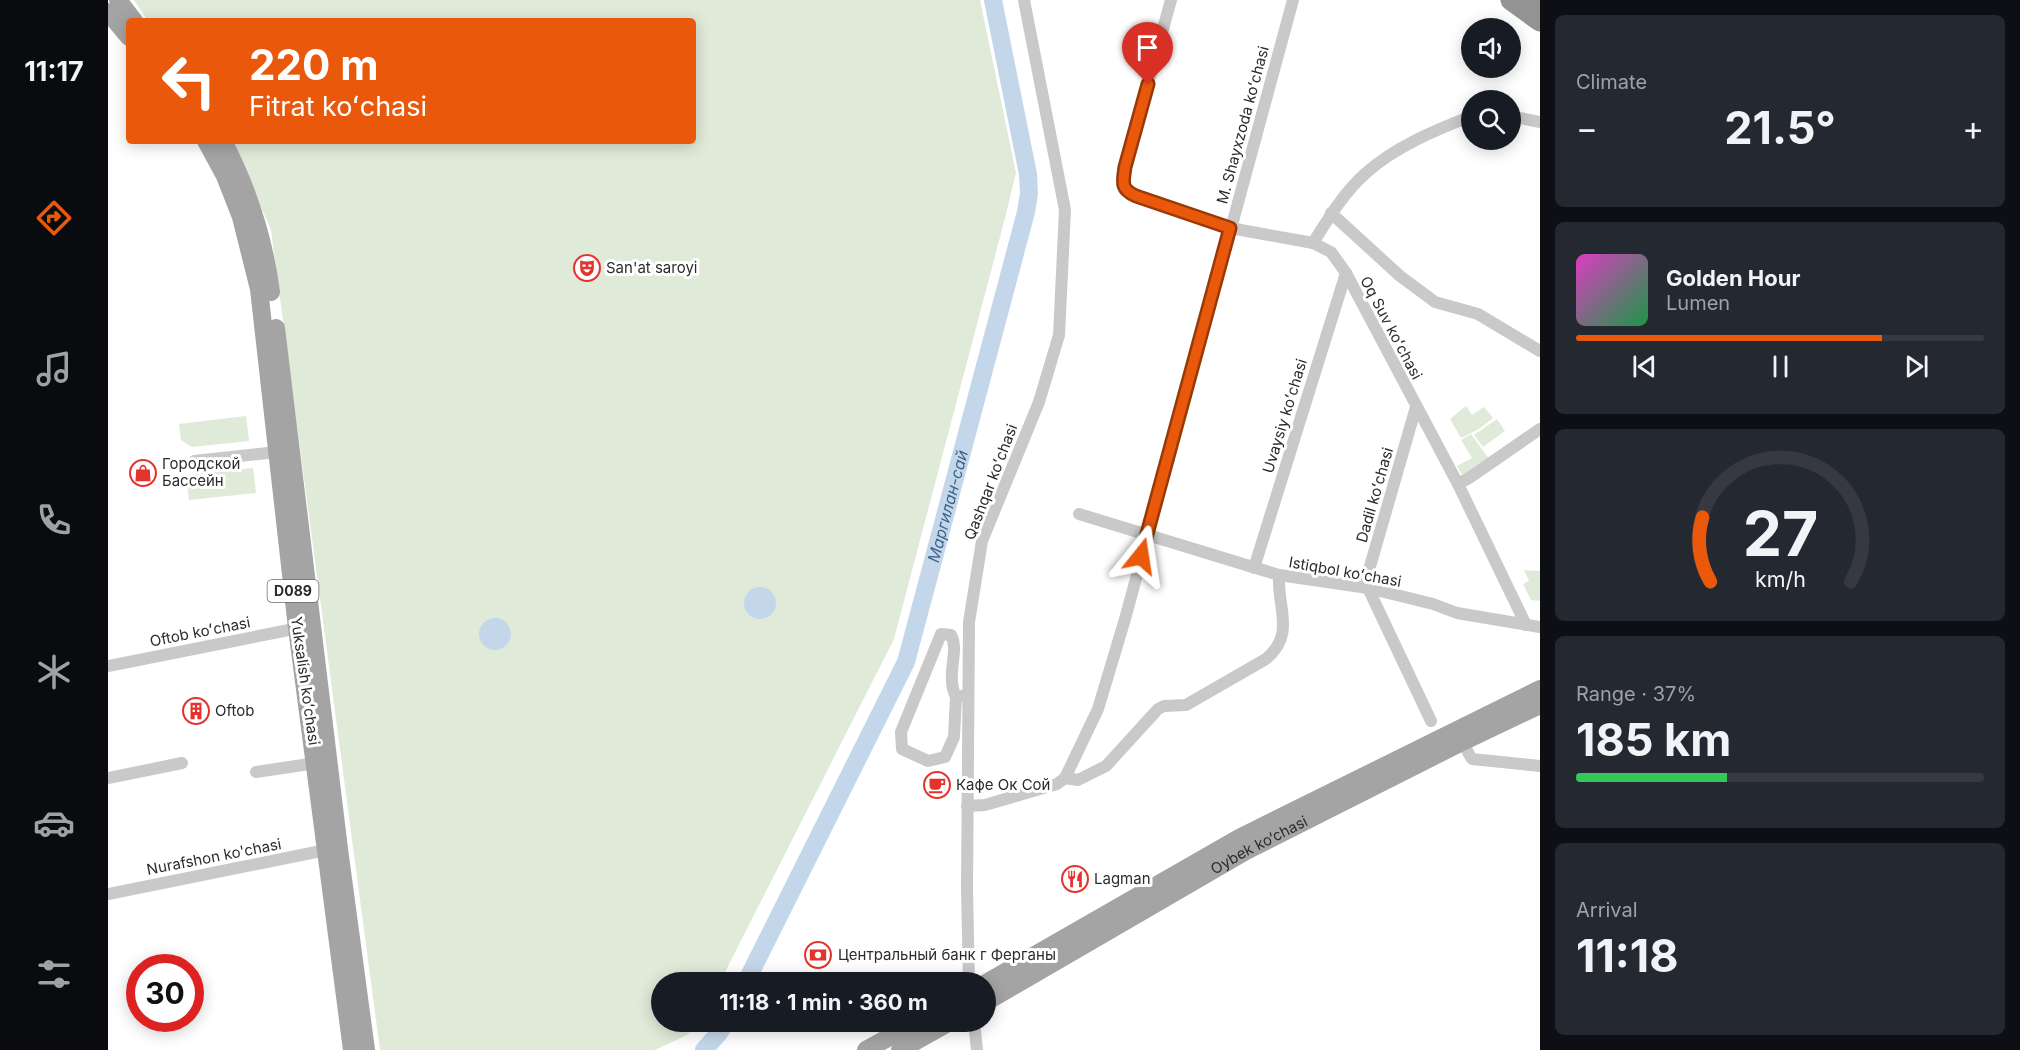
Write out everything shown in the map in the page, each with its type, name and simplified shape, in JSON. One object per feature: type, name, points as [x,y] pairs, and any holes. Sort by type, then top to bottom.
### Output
[{"type":"highway","points":[[1510,0],[1540,21]]},
{"type":"main road","points":[[118,0],[132,18]]},
{"type":"main road","points":[[108,12],[126,33]]},
{"type":"main road","name":"Yuksalish koʻchasi","points":[[208,144],[225,176],[241,217],[259,289],[366,1050]]},
{"type":"main road","name":"Yuksalish koʻchasi","points":[[225,144],[238,169],[254,212],[265,252],[289,432],[316,763],[352,1050]]},
{"type":"main road","name":"Oybek ko‘chasi","points":[[996,977],[1239,838],[1540,689]]},
{"type":"main road","name":"Oybek ko‘chasi","points":[[996,996],[1246,851],[1540,705]]},
{"type":"main road","points":[[866,1050],[899,1032]]},
{"type":"main road","points":[[900,1050],[932,1032]]},
{"type":"street","points":[[1171,0],[1125,167],[1124,188],[1136,196],[1230,228],[1313,243],[1331,213],[1364,174],[1408,144],[1461,121]]},
{"type":"street","name":"M. Shayxzoda koʻchasi","points":[[1065,778],[1098,709],[1293,0]]},
{"type":"street","name":"Qashqar koʻchasi","points":[[969,972],[967,806],[962,696],[969,622],[982,541],[1039,402],[1059,335],[1065,210],[1026,1]]},
{"type":"street","points":[[1521,118],[1540,122]]},
{"type":"street","points":[[1331,213],[1400,276],[1435,302],[1478,314],[1540,351]]},
{"type":"street","name":"Oq Suv koʻchasi","points":[[1313,243],[1331,252],[1346,273],[1458,484],[1526,625]]},
{"type":"street","name":"Uvaysiy koʻchasi","points":[[1254,568],[1346,273]]},
{"type":"street","name":"Dadil koʻchasi","points":[[1368,588],[1367,577],[1416,407]]},
{"type":"street","points":[[1458,484],[1540,429]]},
{"type":"street","points":[[194,461],[268,453]]},
{"type":"street","name":"Istiqbol koʻchasi","points":[[1079,514],[1279,575],[1368,588],[1433,604],[1457,614],[1540,627]]},
{"type":"street","points":[[967,806],[985,806],[1057,784],[1065,778],[1078,780],[1106,766],[1158,709],[1164,706],[1186,705],[1266,659],[1275,651],[1284,633],[1284,618],[1278,590],[1279,575]]},
{"type":"street","points":[[1368,588],[1431,721]]},
{"type":"street","name":"Oftob koʻchasi","points":[[108,666],[305,627]]},
{"type":"street","points":[[941,634],[951,635],[955,641],[951,675],[952,690],[962,696],[954,737],[945,757],[928,761],[902,749],[901,732],[941,634]]},
{"type":"street","points":[[1462,742],[1472,759],[1540,766]]},
{"type":"street","points":[[108,778],[182,763]]},
{"type":"street","points":[[256,772],[316,763]]},
{"type":"street","name":"Nurafshon ko'chasi","points":[[108,894],[326,850]]},
{"type":"street","points":[[975,1032],[976,1050]]},
{"type":"green space","points":[[134,0],[980,0],[1016,173],[1005,218],[894,639],[725,972],[651,972],[651,1032],[690,1032],[655,1050],[380,1050],[271,230],[234,144],[696,144],[696,18],[146,18]]},
{"type":"green space","points":[[1466,406],[1472,415],[1484,407],[1493,418],[1479,429],[1461,438],[1450,419]]},
{"type":"green space","points":[[246,416],[249,441],[192,447],[181,440],[179,424]]},
{"type":"green space","points":[[1497,419],[1505,431],[1483,447],[1474,435]]},
{"type":"green space","points":[[1471,434],[1490,460],[1463,477],[1457,466],[1472,458],[1461,440]]},
{"type":"green space","points":[[253,468],[256,493],[189,500],[187,484],[196,474]]},
{"type":"green space","points":[[1524,570],[1540,571],[1540,601],[1531,600],[1523,584],[1529,581]]},
{"type":"water","points":[[760,587],[771,592],[776,603],[771,614],[760,619],[749,614],[744,603],[749,592]]},
{"type":"water","points":[[495,618],[506,623],[511,634],[506,645],[495,650],[484,645],[479,634],[484,623]]},
{"type":"waterway","name":"Маргилан-сай","points":[[751,972],[906,662],[1026,212],[1029,193],[1028,174],[993,0]]},
{"type":"waterway","name":"Маргилан-сай","points":[[704,1050],[720,1032]]},
{"type":"place","name":"San'at saroyi","points":[[587,268]]},
{"type":"place","name":"Городской Бассейн","points":[[143,473]]},
{"type":"place","name":"Oftob","points":[[196,711]]},
{"type":"place","name":"Кафе Ок Сой","points":[[937,785]]},
{"type":"place","name":"Lagman","points":[[1075,879]]},
{"type":"place","name":"Центральный банк г Ферганы","points":[[818,955]]},
{"type":"route","points":[[1141,556],[1230,228],[1136,196],[1124,188],[1125,167],[1148,84]]}]
